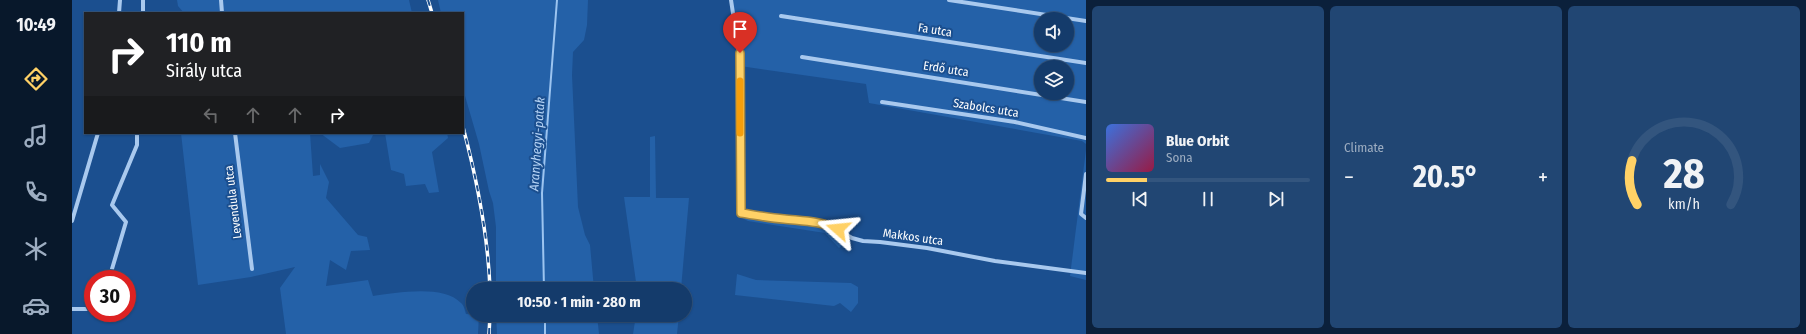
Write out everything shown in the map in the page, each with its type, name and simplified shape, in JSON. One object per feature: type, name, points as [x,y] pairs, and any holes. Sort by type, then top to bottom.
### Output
[{"type":"street","points":[[119,12],[120,0]]},
{"type":"street","points":[[143,0],[143,12]]},
{"type":"street","points":[[221,0],[222,12]]},
{"type":"street","name":"Makkos utca","points":[[731,0],[740,53],[741,213],[822,223],[832,226],[852,238],[863,241],[887,242],[996,261],[1086,273]]},
{"type":"street","points":[[949,0],[1086,21]]},
{"type":"street","name":"Fa utca","points":[[781,16],[1086,63]]},
{"type":"street","name":"Erdő utca","points":[[802,57],[1086,102]]},
{"type":"street","name":"Szabolcs utca","points":[[882,102],[1015,122],[1086,138]]},
{"type":"street","points":[[72,221],[98,134]]},
{"type":"street","points":[[112,270],[126,222],[112,205],[137,145],[136,134]]},
{"type":"street","name":"Levendula utca","points":[[235,134],[252,269]]},
{"type":"street","points":[[1086,174],[1081,214],[1086,218]]},
{"type":"street","points":[[72,309],[84,309]]},
{"type":"shaded area","points":[[177,0],[409,0],[412,12],[183,12],[178,6]]},
{"type":"shaded area","points":[[438,0],[588,0],[587,25],[584,40],[573,52],[572,75],[578,207],[585,235],[590,245],[593,282],[496,282],[496,227],[493,203],[479,144],[464,92],[464,12],[441,12]]},
{"type":"shaded area","points":[[731,0],[1086,0],[1086,144],[1082,141],[869,103],[866,84],[740,66]]},
{"type":"shaded area","points":[[181,134],[310,134],[313,176],[320,175],[320,164],[329,182],[326,198],[358,235],[367,237],[370,250],[351,251],[346,270],[330,260],[326,286],[368,280],[373,296],[419,291],[443,293],[453,297],[461,303],[466,314],[466,322],[479,322],[478,334],[286,334],[280,288],[295,267],[251,277],[198,285]]},
{"type":"shaded area","points":[[321,134],[374,134],[369,143],[340,148]]},
{"type":"shaded area","points":[[385,134],[447,134],[448,138],[432,152],[439,192],[429,193],[425,184],[406,186],[404,174],[391,170]]},
{"type":"shaded area","points":[[655,136],[656,198],[689,198],[682,282],[636,282],[624,197],[650,197],[650,137]]},
{"type":"shaded area","points":[[1086,150],[1086,280],[1070,276]]},
{"type":"shaded area","points":[[741,213],[835,230],[847,241],[839,248],[825,233],[748,221],[740,217]]},
{"type":"shaded area","points":[[737,274],[756,280],[851,283],[858,287],[858,303],[851,312],[840,303],[834,306],[735,295]]},
{"type":"shaded area","points":[[496,322],[598,322],[599,334],[497,334]]},
{"type":"shaded area","points":[[635,322],[678,322],[677,334],[633,334]]},
{"type":"waterway","name":"Aranyhegyi-patak","points":[[544,282],[542,193],[557,0]]},
{"type":"waterway","name":"Aranyhegyi-patak","points":[[545,322],[545,334]]},
{"type":"railway","points":[[428,0],[432,12]]},
{"type":"railway","points":[[464,131],[481,207],[487,248],[490,282]]},
{"type":"railway","points":[[489,334],[490,322]]},
{"type":"slow traffic","points":[[740,81],[740,133]]},
{"type":"route","points":[[740,53],[741,213],[783,219],[804,220],[822,223],[838,229]]}]
